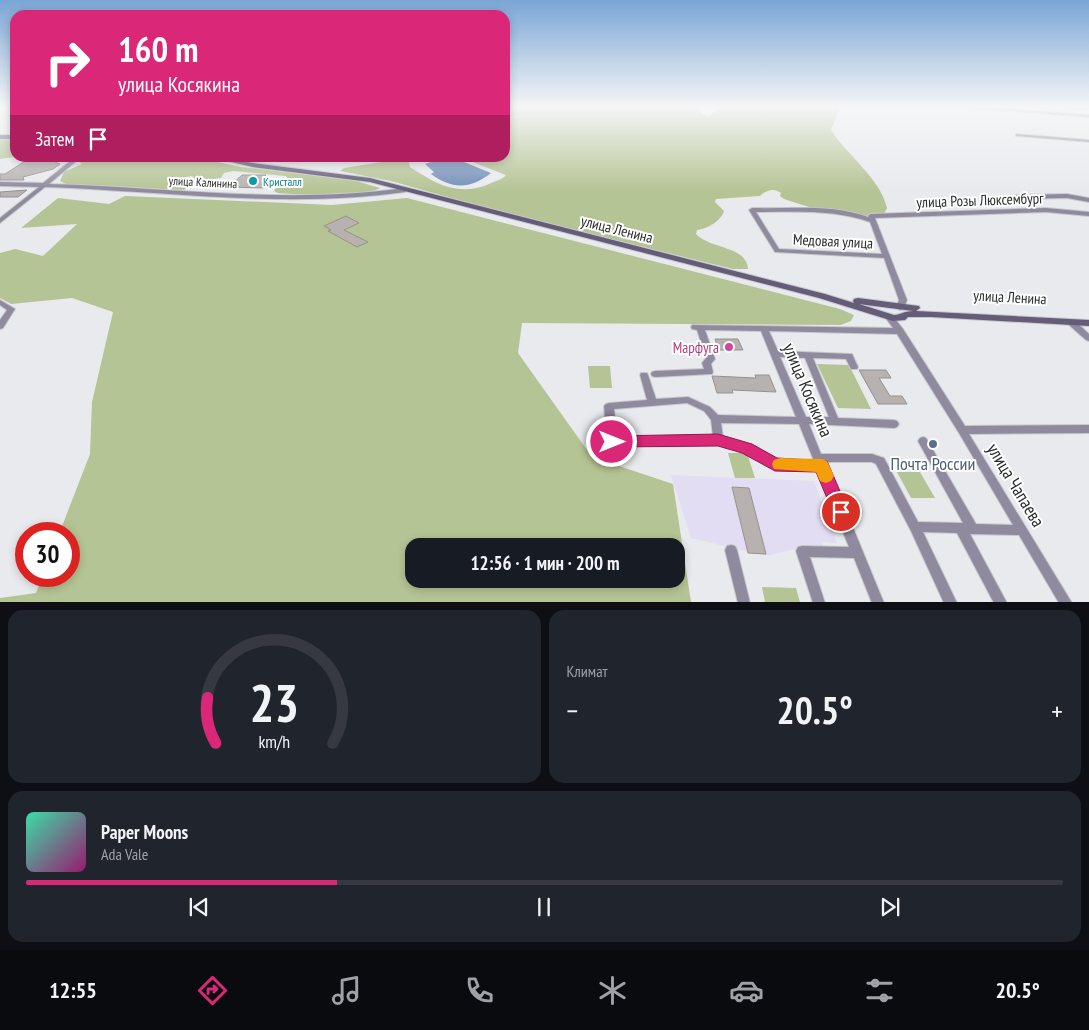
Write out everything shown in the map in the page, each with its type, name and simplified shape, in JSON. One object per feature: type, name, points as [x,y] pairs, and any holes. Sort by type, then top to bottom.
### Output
[{"type":"main road","name":"улица Ленина","points":[[239,162],[356,177],[883,312],[1089,323]]},
{"type":"main road","name":"улица Ленина","points":[[883,312],[889,303],[902,313],[1089,316]]},
{"type":"street","points":[[1019,135],[1089,141]]},
{"type":"street","points":[[0,221],[72,162]]},
{"type":"street","name":"улица Калинина","points":[[0,184],[283,198],[364,195],[405,190]]},
{"type":"street","points":[[1016,197],[1066,196],[1089,200]]},
{"type":"street","name":"улица Розы Люксембург","points":[[776,250],[752,210],[837,213],[872,219],[1046,210],[1089,214]]},
{"type":"street","points":[[872,219],[903,300],[901,333]]},
{"type":"street","name":"Медовая улица","points":[[776,250],[887,256]]},
{"type":"street","points":[[0,302],[11,309],[0,326]]},
{"type":"street","points":[[883,312],[901,333]]},
{"type":"street","points":[[1072,322],[1089,338]]},
{"type":"street","name":"улица Косякина","points":[[656,374],[709,372],[706,363],[711,359],[698,327],[901,333]]},
{"type":"street","name":"улица Косякина","points":[[764,328],[878,602]]},
{"type":"street","name":"улица Чапаева","points":[[901,333],[1066,602]]},
{"type":"street","points":[[775,354],[849,356],[854,366]]},
{"type":"street","points":[[808,355],[835,422]]},
{"type":"street","points":[[644,375],[653,403]]},
{"type":"street","points":[[718,440],[716,419],[706,409],[688,400],[609,406],[612,442],[718,440],[746,448],[775,464],[872,458],[880,461],[915,527],[951,602]]},
{"type":"street","points":[[716,419],[894,424]]},
{"type":"street","points":[[962,430],[1089,429]]},
{"type":"street","points":[[923,441],[1001,602]]},
{"type":"street","points":[[915,527],[1022,530]]},
{"type":"street","points":[[731,550],[744,602]]},
{"type":"street","points":[[819,602],[802,551],[858,552]]},
{"type":"shaded area","points":[[671,475],[814,481],[837,543],[822,542],[824,549],[799,548],[766,556],[691,538]]},
{"type":"green space","points":[[510,135],[835,135],[870,176],[883,197],[887,208],[884,214],[859,217],[846,216],[821,211],[784,199],[780,196],[781,193],[773,190],[767,191],[760,196],[716,199],[715,202],[724,211],[722,215],[713,224],[697,230],[696,234],[710,243],[741,256],[746,262],[748,269],[733,269],[501,212],[391,181],[340,171],[344,168],[382,162],[409,162],[410,167],[429,179],[457,189],[478,188],[506,175],[472,162],[510,162]]},
{"type":"green space","points":[[0,139],[10,140],[10,158],[0,159]]},
{"type":"green space","points":[[79,162],[218,162],[241,167],[350,179],[380,188],[373,191],[347,194],[278,193],[274,191],[280,182],[288,179],[286,176],[233,171],[224,173],[221,178],[197,181],[192,176],[182,178],[181,182],[194,186],[183,190],[66,184],[60,181],[64,172],[82,164]]},
{"type":"green space","points":[[125,196],[332,205],[407,198],[840,309],[854,315],[851,321],[841,325],[522,323],[518,353],[592,457],[673,484],[681,538],[405,538],[405,588],[685,588],[685,563],[691,602],[0,602],[0,598],[36,593],[38,587],[80,587],[80,522],[64,522],[90,454],[92,402],[113,312],[72,298],[11,304],[0,298],[0,253],[15,249],[43,256],[77,224],[21,228],[58,198],[109,204]]},
{"type":"green space","points":[[817,364],[849,365],[871,409],[838,408]]},
{"type":"green space","points":[[588,366],[610,366],[612,388],[590,388]]},
{"type":"green space","points":[[728,453],[747,453],[755,478],[735,478]]},
{"type":"green space","points":[[897,472],[920,472],[935,498],[911,498]]},
{"type":"green space","points":[[762,587],[796,588],[800,602],[765,602]]},
{"type":"water","points":[[431,162],[464,162],[491,173],[483,179],[468,185],[453,185],[431,174],[434,172],[425,164]]},
{"type":"building","points":[[24,162],[55,162],[60,164],[53,169],[23,177],[24,180],[0,180],[0,174],[5,174]]},
{"type":"building","name":"Кристалл","points":[[242,175],[266,175],[263,178],[272,179],[263,188],[229,187]]},
{"type":"building","points":[[27,190],[18,197],[0,197],[0,192]]},
{"type":"building","points":[[346,216],[359,223],[344,230],[368,242],[357,247],[328,231],[331,230],[324,226]]},
{"type":"building","name":"Марфуга","points":[[715,339],[738,339],[743,350],[719,350]]},
{"type":"building","points":[[859,370],[886,370],[891,378],[879,378],[890,396],[902,396],[907,404],[878,404]]},
{"type":"building","points":[[755,375],[769,375],[776,392],[732,390],[733,393],[717,393],[712,376],[756,378]]},
{"type":"building","points":[[732,487],[749,488],[766,554],[748,553]]},
{"type":"slow traffic","points":[[780,464],[822,466],[826,476]]},
{"type":"place","name":"Кристалл","points":[[253,181]]},
{"type":"place","name":"Марфуга","points":[[729,347]]},
{"type":"place","name":"Почта России","points":[[933,444]]},
{"type":"route","points":[[612,442],[718,440],[726,444],[746,448],[775,464],[822,466],[841,512]]}]
